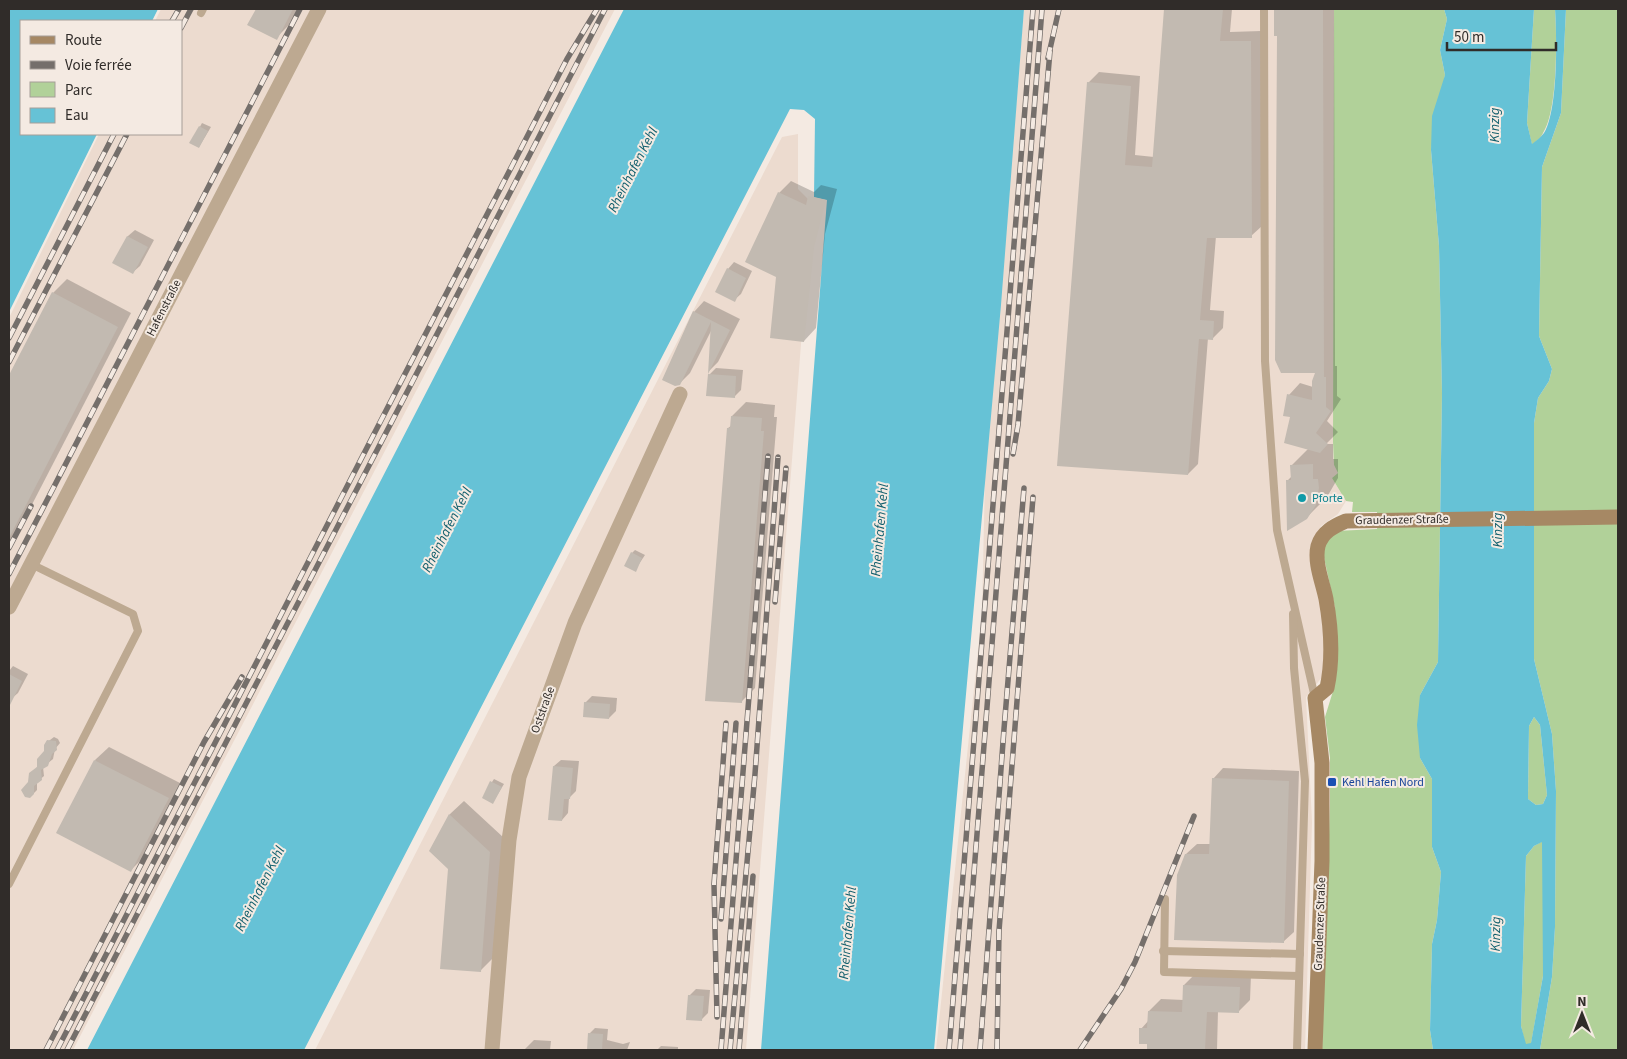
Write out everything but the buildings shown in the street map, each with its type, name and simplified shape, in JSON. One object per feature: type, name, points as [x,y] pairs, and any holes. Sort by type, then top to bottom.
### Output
[{"type":"street","name":"Hafenstraße","points":[[9,607],[319,9]]},
{"type":"street","name":"Oststraße","points":[[492,1050],[509,840],[519,777],[575,623],[680,394]]},
{"type":"street","name":"Graudenzer Straße","points":[[1315,1050],[1322,861],[1322,763],[1315,698],[1327,688],[1329,660],[1329,624],[1318,561],[1318,547],[1326,532],[1346,521],[1618,517]]},
{"type":"lane","points":[[1264,9],[1265,361],[1277,530],[1315,698]]},
{"type":"lane","points":[[9,884],[138,631],[133,614],[31,564]]},
{"type":"lane","points":[[1293,600],[1294,668],[1305,781],[1297,1050]]},
{"type":"lane","points":[[1165,899],[1164,972],[1300,976]]},
{"type":"lane","points":[[1163,951],[1300,954]]},
{"type":"shaded area","points":[[161,9],[615,9],[73,1050],[9,1050],[9,318],[99,135],[182,135],[182,20],[156,20]]},
{"type":"shaded area","points":[[1024,9],[1334,9],[1333,442],[1334,465],[1338,473],[1332,478],[1346,501],[1338,514],[1321,526],[1314,540],[1325,628],[1323,676],[1306,697],[1312,822],[1305,1050],[936,1050],[982,613],[985,477]]},
{"type":"shaded area","points":[[798,134],[798,189],[812,203],[746,1050],[315,1050],[782,137]]},
{"type":"green space","points":[[1334,9],[1444,9],[1447,19],[1440,50],[1445,75],[1431,150],[1439,246],[1442,393],[1438,662],[1420,695],[1420,758],[1432,779],[1432,847],[1441,872],[1437,920],[1432,944],[1430,1030],[1433,1050],[1322,1050],[1330,804],[1330,758],[1325,717],[1334,688],[1335,608],[1323,553],[1326,543],[1336,531],[1377,529],[1377,512],[1352,512],[1353,502],[1346,501],[1332,478],[1338,473],[1334,465],[1333,442]]},
{"type":"green space","points":[[1534,9],[1555,9],[1556,55],[1554,91],[1548,123],[1541,136],[1532,145],[1527,123]]},
{"type":"green space","points":[[1566,9],[1618,9],[1618,1050],[1540,1050],[1552,977],[1555,927],[1556,791],[1552,734],[1534,659],[1534,423],[1538,398],[1549,381],[1552,369],[1539,336],[1542,167],[1561,113]]},
{"type":"green space","points":[[1534,717],[1540,725],[1547,795],[1543,804],[1536,805],[1528,799],[1529,726]]},
{"type":"green space","points":[[1543,841],[1543,976],[1531,1044],[1525,1044],[1521,1026],[1526,856],[1534,846]]},
{"type":"water","points":[[9,9],[158,9],[152,20],[20,20],[20,135],[97,135],[9,312]]},
{"type":"water","name":"Rheinhafen Kehl","points":[[624,9],[1024,9],[1001,305],[934,1050],[761,1050],[827,200],[814,197],[815,119],[804,110],[790,109],[304,1050],[87,1050]]},
{"type":"water","name":"Kinzig","points":[[1444,9],[1534,9],[1527,123],[1532,144],[1544,133],[1549,122],[1556,73],[1555,9],[1566,9],[1561,113],[1542,167],[1539,336],[1552,369],[1549,381],[1538,398],[1534,423],[1534,659],[1552,734],[1556,791],[1555,927],[1552,977],[1540,1050],[1433,1050],[1430,1030],[1432,944],[1437,920],[1441,872],[1432,847],[1432,779],[1420,758],[1417,725],[1420,695],[1438,662],[1442,393],[1439,246],[1431,150],[1432,116],[1445,75],[1440,50],[1447,19]],"holes":[[[1534,717],[1540,725],[1547,795],[1543,804],[1536,805],[1528,799],[1529,726]],[[1542,842],[1543,976],[1531,1043],[1526,1044],[1521,1026],[1526,856],[1534,846]]]},
{"type":"railway","points":[[173,20],[179,9]]},
{"type":"railway","points":[[182,26],[191,9]]},
{"type":"railway","points":[[9,574],[300,9]]},
{"type":"railway","points":[[57,1050],[567,59],[597,9]]},
{"type":"railway","points":[[67,1050],[605,9]]},
{"type":"railway","points":[[949,1050],[1033,9]]},
{"type":"railway","points":[[960,1050],[1042,9]]},
{"type":"railway","points":[[1048,58],[1059,9]]},
{"type":"railway","points":[[1013,454],[1018,425],[1050,51]]},
{"type":"railway","points":[[9,338],[113,135]]},
{"type":"railway","points":[[9,362],[126,135]]},
{"type":"railway","points":[[721,1050],[768,456]]},
{"type":"railway","points":[[730,1050],[755,774],[778,457]]},
{"type":"railway","points":[[775,602],[786,468]]},
{"type":"railway","points":[[980,1050],[1024,488]]},
{"type":"railway","points":[[997,1050],[999,931],[1033,497]]},
{"type":"railway","points":[[9,548],[31,506]]},
{"type":"railway","points":[[46,1050],[204,742],[242,677]]},
{"type":"railway","points":[[717,1017],[714,884],[726,723]]},
{"type":"railway","points":[[721,919],[736,723]]},
{"type":"railway","points":[[1080,1050],[1121,989],[1135,962],[1194,816]]},
{"type":"railway","points":[[739,1050],[753,876]]},
{"type":"place","name":"Pforte","points":[[1302,498]]},
{"type":"place","name":"Kehl Hafen Nord","points":[[1332,782]]}]
